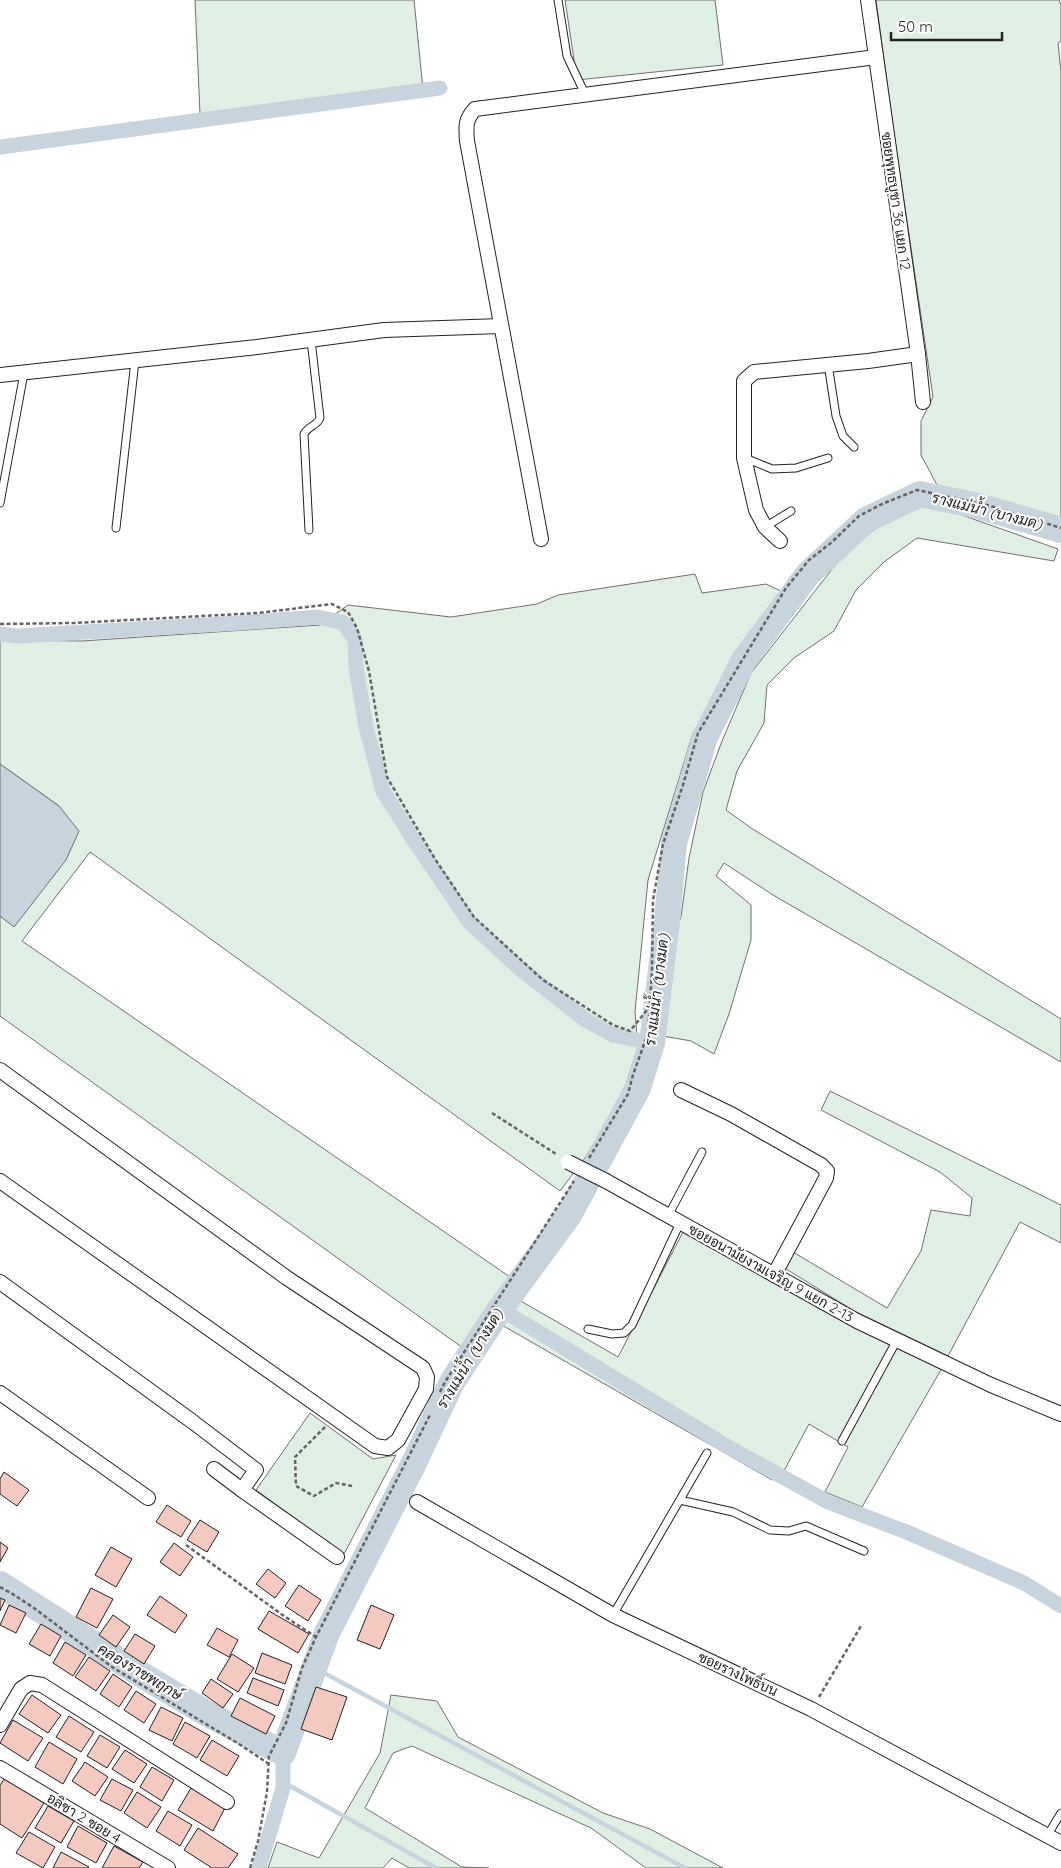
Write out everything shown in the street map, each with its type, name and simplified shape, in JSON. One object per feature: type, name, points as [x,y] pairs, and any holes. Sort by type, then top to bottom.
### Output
[{"type":"street","name":"ซอยพุทธบูชา 36 แยก 12","points":[[868,0],[918,354],[923,402]]},
{"type":"street","points":[[541,539],[467,141],[465,124],[468,117],[475,109],[876,57]]},
{"type":"street","points":[[0,375],[135,361],[384,330],[502,326]]},
{"type":"street","points":[[780,541],[765,527],[756,510],[744,458],[744,381],[754,372],[918,354]]},
{"type":"street","points":[[0,1070],[288,1278],[423,1368],[427,1377],[426,1389],[398,1440],[388,1448],[375,1446],[0,1181]]},
{"type":"street","points":[[681,1090],[731,1114],[821,1165],[827,1171],[826,1178],[774,1275]]},
{"type":"street","name":"ซอยอนามัยงามเจริญ 9 แยก 2-13","points":[[568,1162],[606,1181],[857,1321],[991,1385],[1061,1414]]},
{"type":"street","points":[[0,1282],[256,1470],[242,1490]]},
{"type":"street","points":[[0,1393],[148,1498]]},
{"type":"street","points":[[214,1470],[337,1557]]},
{"type":"street","name":"ซอยรางโพธิ์บน","points":[[417,1502],[613,1615],[812,1710],[1061,1843]]},
{"type":"street","points":[[0,1725],[21,1689],[30,1684],[42,1685],[228,1802]]},
{"type":"street","name":"อลิซา 2 ซอย 4","points":[[0,1768],[168,1868]]},
{"type":"lane","points":[[558,0],[567,56],[585,94]]},
{"type":"lane","points":[[309,530],[304,434],[320,418],[311,340]]},
{"type":"lane","points":[[116,528],[135,361]]},
{"type":"lane","points":[[828,364],[836,416],[843,436],[854,447]]},
{"type":"lane","points":[[0,503],[24,373]]},
{"type":"lane","points":[[744,458],[772,469],[796,468],[828,458]]},
{"type":"lane","points":[[765,527],[791,512]]},
{"type":"lane","points":[[588,1329],[612,1334],[624,1333],[632,1325],[702,1152]]},
{"type":"lane","points":[[842,1442],[897,1340]]},
{"type":"lane","points":[[613,1615],[707,1453]]},
{"type":"lane","points":[[680,1500],[733,1512],[770,1530],[789,1531],[806,1526],[864,1551]]},
{"type":"lane","points":[[1048,1836],[1061,1814]]},
{"type":"path","points":[[587,1160],[628,1094],[648,1034],[654,891],[663,844],[684,785],[698,733],[786,588],[809,560],[832,542],[859,516],[882,504],[917,490],[987,505],[1061,528]]},
{"type":"path","points":[[0,624],[74,623],[258,613],[332,604],[348,612],[357,628],[368,671],[387,777],[434,859],[474,917],[543,980],[613,1025],[630,1031],[648,1009]]},
{"type":"path","points":[[492,1113],[568,1162]]},
{"type":"path","points":[[438,1397],[445,1382],[577,1176]]},
{"type":"path","points":[[250,1868],[258,1841],[267,1792],[269,1756],[281,1734],[302,1668],[431,1412]]},
{"type":"path","points":[[334,1416],[324,1429],[295,1457],[296,1486],[314,1496],[336,1483],[352,1486]]},
{"type":"path","points":[[186,1545],[316,1637]]},
{"type":"path","points":[[0,1587],[11,1592],[34,1608],[112,1666],[269,1764]]},
{"type":"path","points":[[812,1710],[861,1626]]},
{"type":"green space","points":[[195,0],[414,0],[423,89],[200,114]]},
{"type":"green space","points":[[565,0],[715,0],[723,65],[577,80]]},
{"type":"green space","points":[[876,0],[1059,0],[1061,5],[1061,41],[1058,43],[1061,72],[1061,520],[937,485],[921,455],[921,421],[933,397]]},
{"type":"green space","points":[[909,507],[942,508],[1058,549],[1054,561],[917,538],[884,562],[856,590],[834,631],[794,658],[767,685],[764,723],[737,771],[726,810],[751,828],[1061,1019],[1061,1062],[773,895],[724,863],[716,876],[751,905],[751,940],[729,1014],[714,1054],[691,1041],[663,1036],[673,934],[681,917],[689,858],[703,792],[751,673],[850,546]]},
{"type":"green space","points":[[695,574],[702,593],[766,584],[787,594],[767,611],[693,733],[648,880],[635,1012],[638,1047],[622,1097],[585,1158],[560,1191],[90,852],[22,941],[510,1277],[463,1348],[0,1016],[0,916],[14,926],[59,806],[0,764],[0,640],[82,641],[320,625],[348,605],[451,617],[537,604],[558,595]]},
{"type":"green space","points":[[830,1091],[1061,1205],[1061,1243],[1020,1222],[948,1356],[854,1311],[783,1267],[793,1252],[887,1308],[921,1251],[931,1210],[970,1216],[972,1198],[940,1172],[821,1110]]},
{"type":"green space","points":[[683,1232],[856,1328],[942,1368],[862,1507],[825,1492],[848,1447],[809,1424],[785,1469],[772,1480],[500,1324],[519,1300],[618,1357]]},
{"type":"green space","points":[[310,1413],[373,1459],[396,1455],[344,1554],[256,1490]]},
{"type":"green space","points":[[391,1695],[437,1701],[458,1737],[603,1813],[650,1829],[723,1868],[646,1868],[591,1828],[412,1746],[393,1753],[365,1808],[462,1867],[489,1868],[409,1868],[392,1858],[383,1868],[268,1868],[277,1842],[319,1858],[380,1753]]},
{"type":"shaded area","points":[[0,764],[59,806],[79,831],[66,860],[14,927],[0,916]]},
{"type":"building","points":[[4,1472],[29,1490],[17,1506],[0,1494],[0,1479]]},
{"type":"building","points":[[167,1505],[191,1521],[181,1537],[156,1522]]},
{"type":"building","points":[[200,1520],[219,1532],[207,1552],[187,1540]]},
{"type":"building","points":[[0,1542],[8,1548],[0,1562]]},
{"type":"building","points":[[174,1543],[193,1557],[180,1576],[160,1562]]},
{"type":"building","points":[[111,1547],[132,1559],[116,1587],[95,1575]]},
{"type":"building","points":[[268,1569],[286,1583],[275,1598],[256,1584]]},
{"type":"building","points":[[299,1585],[321,1600],[308,1621],[285,1606]]},
{"type":"building","points":[[91,1588],[113,1599],[97,1628],[76,1617]]},
{"type":"building","points":[[160,1596],[187,1615],[175,1633],[147,1615]]},
{"type":"building","points":[[0,1598],[5,1600],[0,1611]]},
{"type":"building","points":[[9,1605],[26,1613],[16,1633],[0,1625]]},
{"type":"building","points":[[371,1605],[394,1615],[380,1649],[357,1640]]},
{"type":"building","points":[[269,1611],[309,1634],[298,1653],[258,1629]]},
{"type":"building","points":[[113,1615],[130,1627],[116,1647],[99,1635]]},
{"type":"building","points":[[41,1624],[61,1636],[50,1656],[29,1644]]},
{"type":"building","points":[[217,1628],[238,1640],[229,1657],[207,1645]]},
{"type":"building","points":[[135,1634],[155,1646],[144,1664],[124,1651]]},
{"type":"building","points":[[65,1642],[86,1655],[73,1676],[53,1663]]},
{"type":"building","points":[[262,1653],[292,1665],[285,1684],[255,1673]]},
{"type":"building","points":[[232,1654],[254,1668],[238,1692],[217,1679]]},
{"type":"building","points":[[89,1657],[110,1671],[96,1691],[75,1677]]},
{"type":"building","points":[[113,1674],[132,1687],[119,1707],[100,1694]]},
{"type":"building","points":[[253,1678],[284,1690],[278,1706],[247,1693]]},
{"type":"building","points":[[211,1679],[233,1694],[223,1708],[202,1693]]},
{"type":"building","points":[[316,1687],[347,1697],[332,1740],[301,1729]]},
{"type":"building","points":[[136,1691],[156,1704],[144,1723],[124,1710]]},
{"type":"building","points":[[32,1695],[61,1715],[48,1733],[19,1714]]},
{"type":"building","points":[[240,1698],[275,1716],[266,1734],[231,1716]]},
{"type":"building","points":[[161,1707],[183,1718],[172,1741],[149,1730]]},
{"type":"building","points":[[69,1716],[94,1732],[81,1752],[56,1737]]},
{"type":"building","points":[[13,1720],[43,1738],[28,1761],[0,1743]]},
{"type":"building","points":[[185,1722],[210,1736],[197,1758],[173,1744]]},
{"type":"building","points":[[100,1735],[120,1747],[107,1768],[87,1756]]},
{"type":"building","points":[[212,1740],[239,1756],[227,1776],[200,1760]]},
{"type":"building","points":[[49,1742],[77,1759],[63,1784],[35,1767]]},
{"type":"building","points":[[125,1750],[147,1764],[134,1783],[112,1769]]},
{"type":"building","points":[[85,1762],[108,1777],[95,1796],[72,1781]]},
{"type":"building","points":[[152,1767],[174,1780],[162,1801],[140,1787]]},
{"type":"building","points":[[5,1778],[44,1803],[22,1838],[0,1824],[0,1785]]},
{"type":"building","points":[[112,1779],[133,1790],[121,1811],[100,1800]]},
{"type":"building","points":[[191,1788],[225,1808],[213,1831],[178,1810]]},
{"type":"building","points":[[137,1792],[161,1807],[147,1828],[124,1813]]},
{"type":"building","points":[[48,1806],[74,1821],[61,1843],[35,1828]]},
{"type":"building","points":[[168,1811],[192,1825],[180,1846],[156,1831]]},
{"type":"building","points":[[78,1826],[107,1843],[96,1863],[67,1847]]},
{"type":"building","points":[[198,1828],[238,1854],[228,1868],[212,1868],[184,1850]]},
{"type":"building","points":[[29,1832],[55,1847],[43,1868],[16,1853]]},
{"type":"building","points":[[114,1846],[143,1862],[139,1868],[102,1868]]},
{"type":"building","points":[[61,1852],[89,1867],[53,1868]]},
{"type":"waterway","points":[[0,147],[440,88]]},
{"type":"waterway","name":"รางแม่น้ำ (บางมด)","points":[[0,1584],[142,1675],[204,1712],[283,1753],[327,1633],[413,1465],[452,1382],[500,1309],[569,1215],[638,1088],[652,1043],[667,921],[674,843],[705,737],[744,660],[808,574],[866,520],[920,494],[974,505],[1061,530]]},
{"type":"waterway","points":[[0,634],[18,636],[318,617],[344,623],[355,640],[356,667],[366,727],[383,791],[470,923],[518,967],[584,1019],[613,1035],[652,1043]]},
{"type":"waterway","points":[[500,1309],[730,1448],[828,1502],[909,1533],[1024,1583],[1061,1606]]},
{"type":"waterway","points":[[315,1668],[685,1868]]},
{"type":"waterway","points":[[259,1868],[283,1788],[283,1753]]},
{"type":"waterway","points":[[283,1782],[436,1868]]},
{"type":"water label","name":"คลองราชพฤกษ์","points":[[140,1672]]}]
